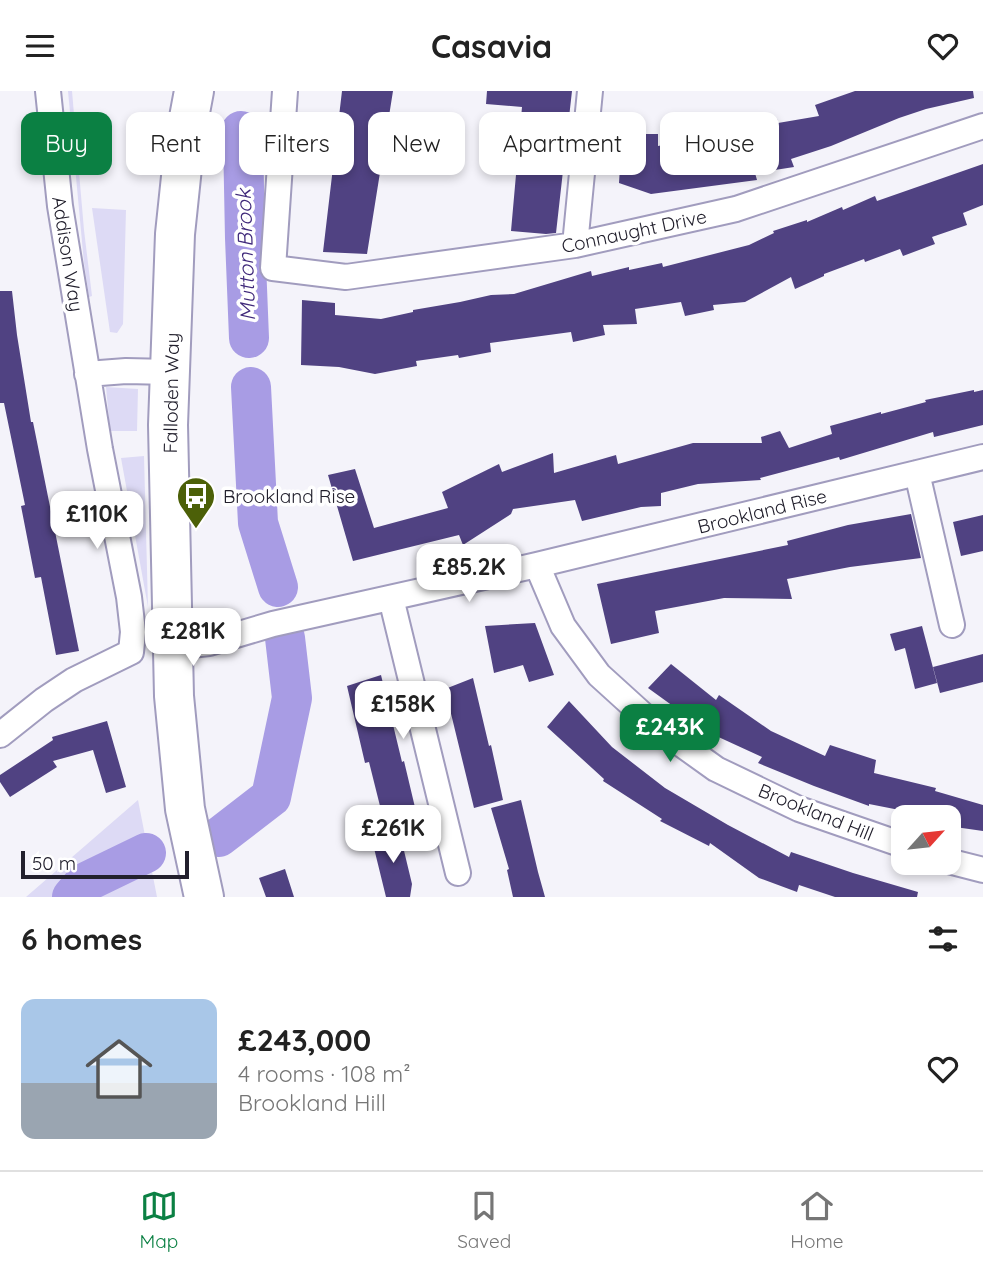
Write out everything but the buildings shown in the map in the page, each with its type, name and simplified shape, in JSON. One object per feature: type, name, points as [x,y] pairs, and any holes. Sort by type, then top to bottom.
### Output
[{"type":"highway","name":"Falloden Way","points":[[197,91],[185,139],[175,234],[168,425],[174,696],[185,809],[204,897]]},
{"type":"street","name":"Addison Way","points":[[0,735],[74,680],[131,652],[133,632],[60,207],[48,91]]},
{"type":"street","name":"Connaught Drive","points":[[285,91],[273,268],[345,277],[575,245],[736,208],[983,126]]},
{"type":"street","points":[[575,245],[590,91]]},
{"type":"street","points":[[87,374],[170,372]]},
{"type":"street","name":"Brookland Rise","points":[[173,647],[209,643],[273,624],[537,565],[983,457]]},
{"type":"street","points":[[917,473],[952,625]]},
{"type":"street","name":"Brookland Hill","points":[[537,565],[563,625],[599,675],[653,724],[716,769],[799,809],[891,841]]},
{"type":"street","points":[[391,598],[458,873]]},
{"type":"street","points":[[961,864],[983,870]]},
{"type":"shaded area","points":[[68,91],[72,91],[74,112],[70,112]]},
{"type":"shaded area","points":[[76,175],[79,175],[92,296],[89,297]]},
{"type":"shaded area","points":[[92,208],[126,210],[123,324],[117,333],[110,332]]},
{"type":"shaded area","points":[[106,387],[138,389],[137,431],[110,431]]},
{"type":"shaded area","points":[[144,456],[148,607],[121,458]]},
{"type":"shaded area","points":[[138,800],[157,897],[26,897]]},
{"type":"waterway","name":"Mutton Brook","points":[[244,175],[249,338]]},
{"type":"waterway","name":"Mutton Brook","points":[[251,387],[258,523],[278,587]]},
{"type":"waterway","name":"Mutton Brook","points":[[219,837],[271,797],[292,698],[285,638]]},
{"type":"waterway","name":"Mutton Brook","points":[[72,897],[84,883],[146,853]]},
{"type":"place","name":"Brookland Rise","points":[[196,530]]}]
